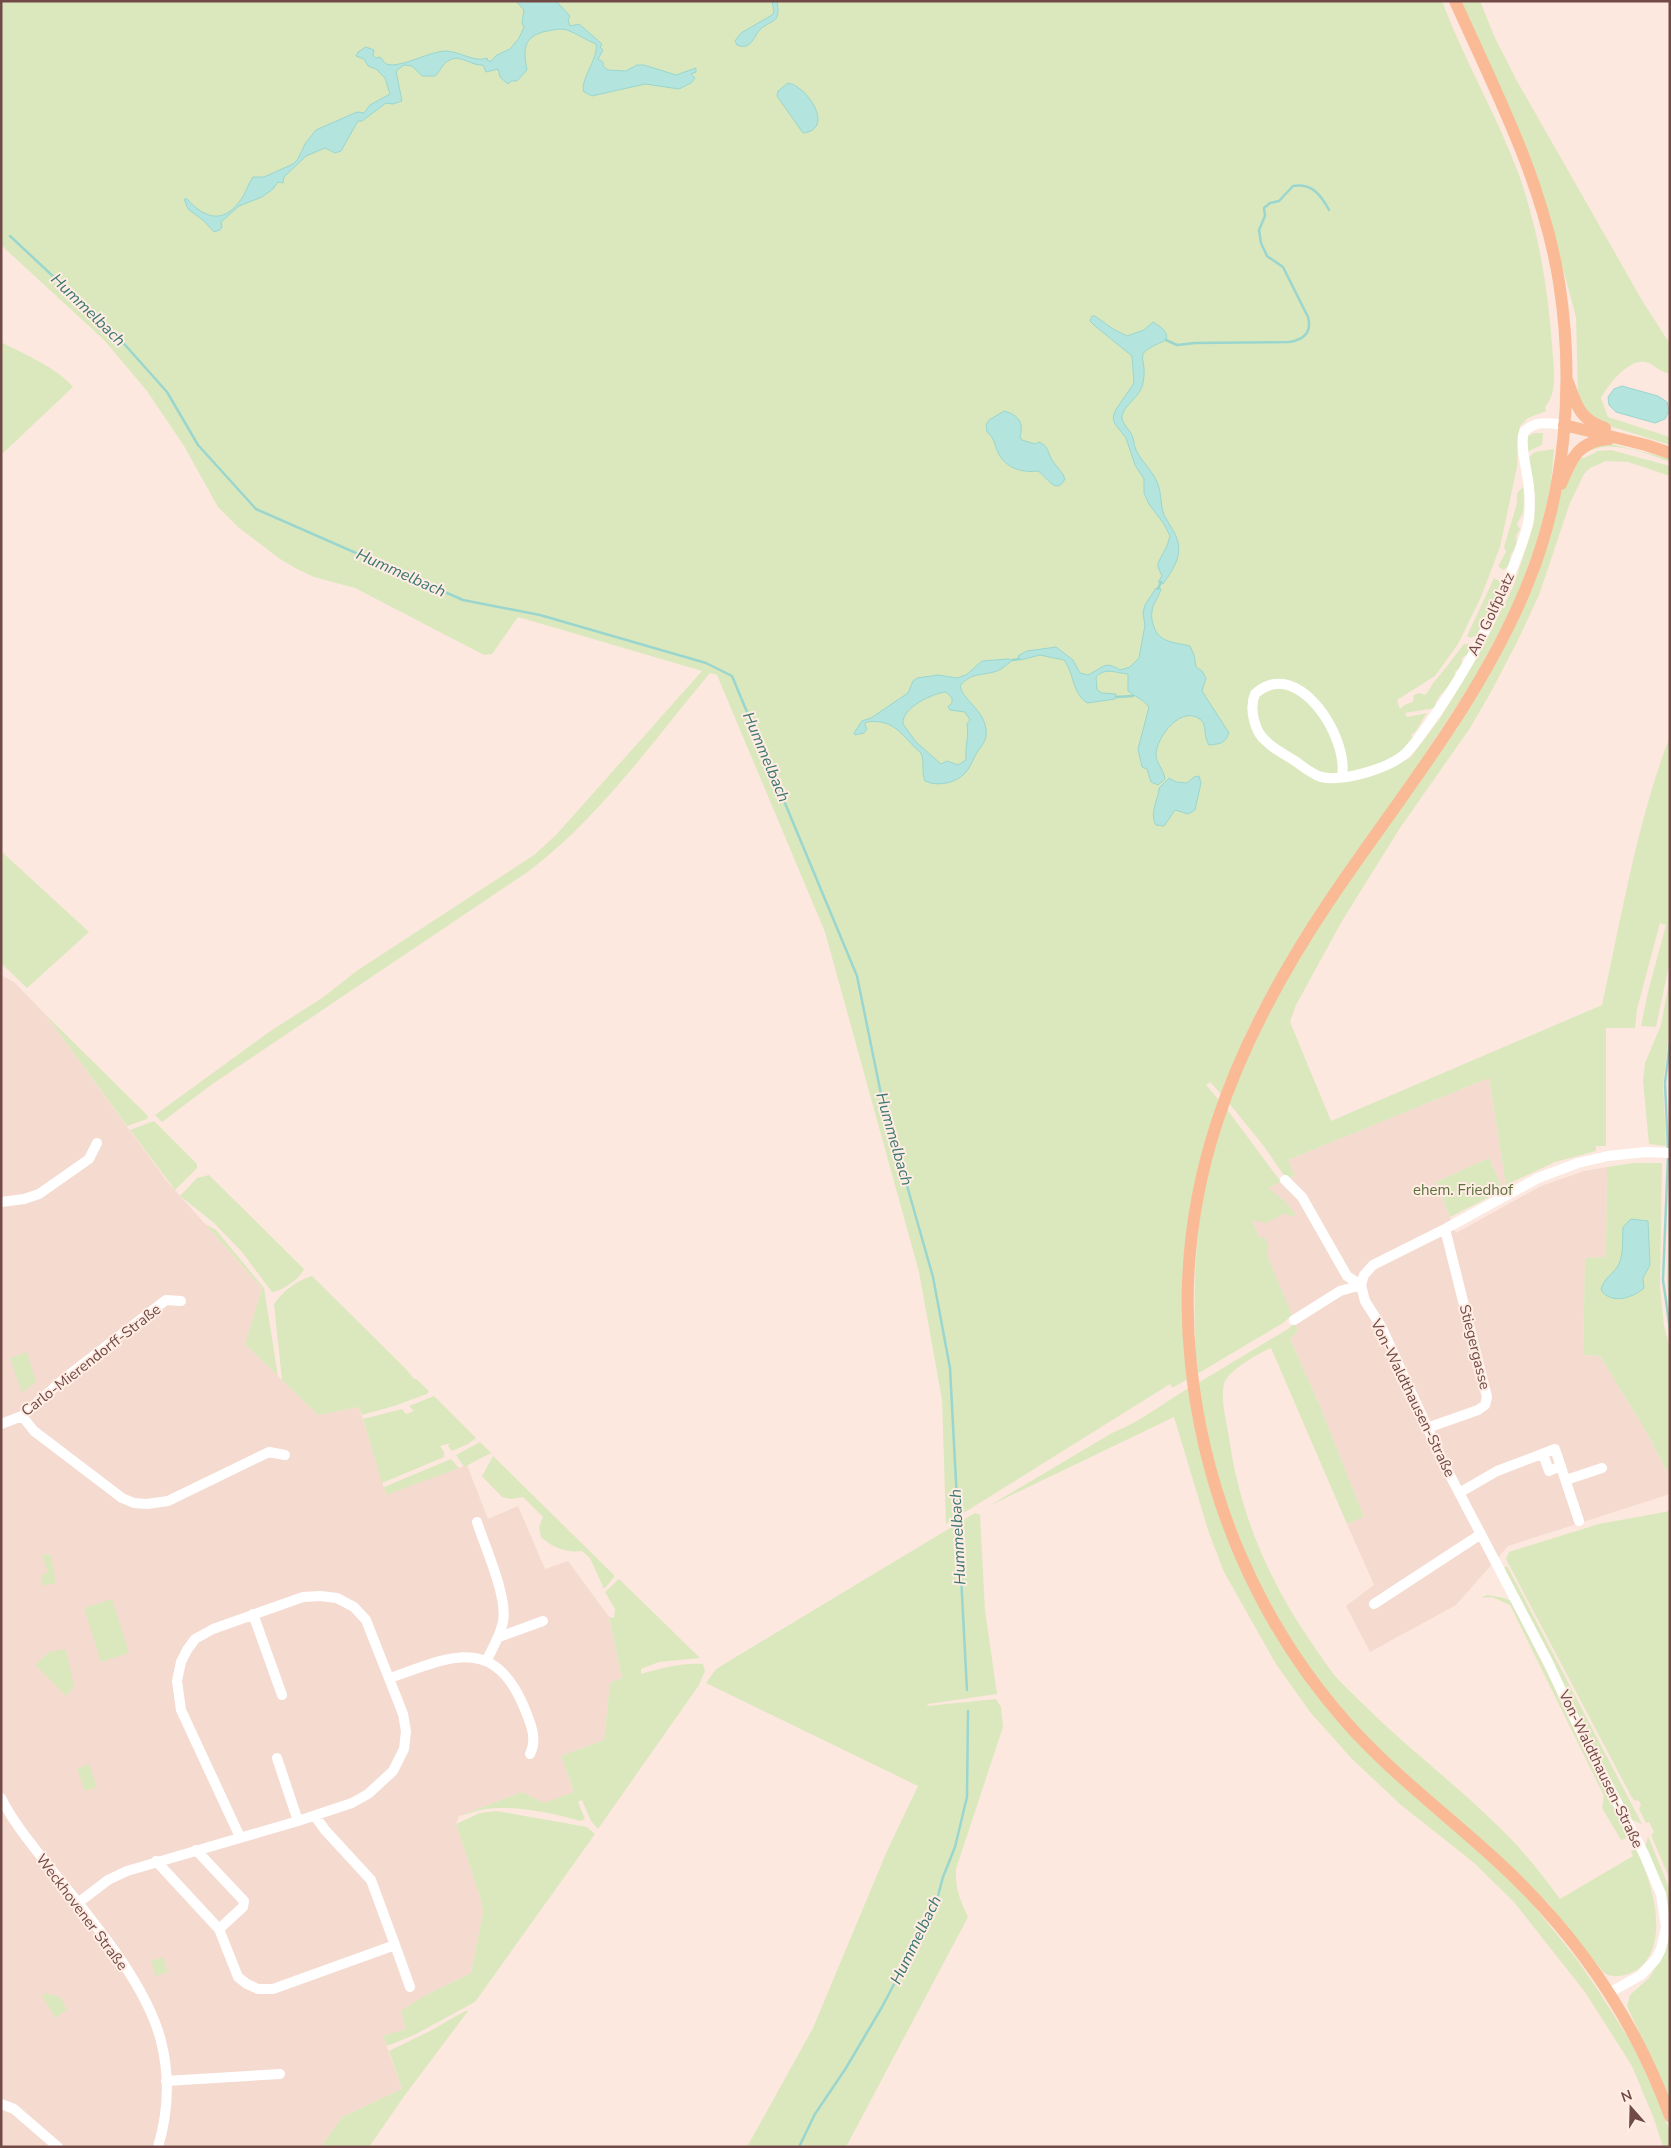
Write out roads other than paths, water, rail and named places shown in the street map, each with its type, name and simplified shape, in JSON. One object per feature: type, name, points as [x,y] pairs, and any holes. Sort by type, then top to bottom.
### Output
[{"type":"main road","points":[[1454,1],[1515,135],[1540,203],[1554,257],[1559,285],[1567,379],[1564,425],[1553,506]]},
{"type":"main road","points":[[1567,379],[1579,410],[1586,419],[1612,431],[1622,438]]},
{"type":"main road","points":[[1564,425],[1622,438],[1670,453]]},
{"type":"main road","points":[[1622,438],[1592,442],[1577,452],[1553,506],[1528,582],[1512,620],[1481,678],[1430,758],[1330,900],[1291,961],[1269,998],[1242,1053],[1221,1107],[1200,1185],[1190,1266],[1189,1326],[1196,1404],[1212,1477],[1228,1526],[1242,1560],[1279,1631],[1313,1681],[1347,1724],[1386,1763],[1521,1884],[1578,1948],[1609,1993],[1646,2059],[1670,2116]]},
{"type":"street","name":"Am Golfplatz","points":[[1342,776],[1343,762],[1337,736],[1323,714],[1307,697],[1292,687],[1281,683],[1270,684],[1255,694],[1252,701],[1253,714],[1260,734],[1266,742],[1317,775],[1330,777],[1342,776],[1369,771],[1401,757],[1419,737],[1448,696],[1464,670],[1504,590],[1526,529],[1530,498],[1522,440],[1524,432],[1538,423],[1564,425]]},
{"type":"street","points":[[1,1202],[24,1199],[39,1194],[89,1159],[97,1143]]},
{"type":"street","points":[[1294,1320],[1340,1291],[1363,1280],[1374,1265],[1445,1229],[1532,1181],[1562,1169],[1608,1156],[1667,1153]]},
{"type":"street","points":[[1284,1180],[1302,1197],[1347,1276],[1363,1280]]},
{"type":"street","name":"Stiegergasse","points":[[1427,1428],[1478,1410],[1484,1405],[1487,1397],[1445,1229]]},
{"type":"street","name":"Von-Waldthausen-Straße","points":[[1363,1280],[1365,1301],[1382,1328],[1427,1428],[1459,1493],[1548,1662],[1584,1739],[1644,1854],[1664,1904],[1666,1926],[1656,1959],[1641,1975],[1609,1993]]},
{"type":"street","name":"Carlo-Mierendorff-Straße","points":[[1,1424],[22,1416],[66,1378],[166,1300],[181,1301]]},
{"type":"street","points":[[22,1416],[34,1431],[115,1494],[134,1503],[152,1504],[168,1501],[268,1452],[285,1455]]},
{"type":"street","name":"Von-Waldthausen-Straße","points":[[1459,1493],[1497,1471],[1555,1449],[1580,1521]]},
{"type":"street","points":[[1566,1480],[1602,1468]]},
{"type":"street","points":[[477,1522],[504,1604],[504,1621],[499,1638],[486,1661]]},
{"type":"street","points":[[1374,1604],[1481,1534]]},
{"type":"street","points":[[78,1903],[115,1875],[156,1861],[315,1816],[352,1803],[368,1794],[385,1780],[398,1765],[404,1749],[406,1731],[390,1678],[366,1620],[358,1610],[345,1602],[328,1596],[311,1596],[280,1604],[212,1629],[195,1639],[184,1655],[177,1672],[178,1700],[186,1722],[240,1837]]},
{"type":"street","points":[[253,1614],[282,1695]]},
{"type":"street","points":[[499,1638],[544,1621]]},
{"type":"street","points":[[390,1678],[448,1658],[463,1657],[486,1661],[503,1671],[517,1691],[534,1735],[534,1745],[530,1754]]},
{"type":"street","points":[[277,1758],[298,1821]]},
{"type":"street","name":"Weckhovener Straße","points":[[1,1798],[21,1830],[106,1939],[146,2004],[162,2043],[166,2081],[164,2120],[158,2147]]},
{"type":"street","points":[[315,1816],[325,1830],[371,1880],[410,1987]]},
{"type":"street","points":[[196,1850],[244,1901],[242,1908],[219,1929]]},
{"type":"street","points":[[156,1861],[219,1929],[238,1977],[258,1989],[266,1990],[280,1987],[395,1945]]},
{"type":"street","points":[[166,2081],[280,2074]]},
{"type":"street","points":[[1,2104],[14,2109],[58,2147]]},
{"type":"water","points":[[516,1],[556,1],[570,16],[568,20],[570,26],[579,24],[602,44],[600,47],[603,50],[598,59],[603,62],[603,66],[608,70],[626,71],[637,65],[644,65],[676,75],[696,68],[696,72],[691,74],[695,78],[691,83],[679,89],[645,84],[592,96],[584,92],[583,87],[595,56],[596,44],[562,29],[539,33],[529,40],[525,50],[527,70],[517,81],[511,81],[508,84],[500,77],[498,69],[486,72],[483,65],[456,58],[446,62],[435,76],[422,76],[412,66],[404,65],[396,71],[402,101],[393,104],[386,103],[362,121],[358,121],[341,151],[335,153],[325,148],[306,156],[284,177],[283,183],[278,182],[273,189],[262,197],[239,206],[221,222],[222,227],[220,230],[214,232],[204,221],[188,209],[184,199],[187,199],[208,215],[222,215],[229,212],[242,198],[253,177],[264,177],[293,164],[316,130],[357,112],[364,113],[370,105],[390,94],[385,78],[376,69],[368,66],[364,59],[356,56],[358,52],[366,47],[374,50],[373,56],[376,58],[380,57],[386,64],[392,65],[445,51],[477,59],[487,58],[488,61],[491,61],[497,55],[510,49],[519,38],[524,27],[522,23],[524,10]]},
{"type":"water","points":[[772,1],[777,2],[778,15],[776,19],[762,28],[747,45],[737,45],[735,41],[741,33],[772,15],[774,12]]},
{"type":"water","points":[[788,83],[803,92],[815,108],[818,116],[817,124],[813,130],[803,133],[777,96],[778,91]]},
{"type":"water","points":[[1092,316],[1127,336],[1144,330],[1153,322],[1163,329],[1167,337],[1166,340],[1154,345],[1144,353],[1142,357],[1143,383],[1139,393],[1125,410],[1122,418],[1132,435],[1138,454],[1157,482],[1164,515],[1173,530],[1179,546],[1175,565],[1163,584],[1158,582],[1162,576],[1158,563],[1170,536],[1164,524],[1149,504],[1144,493],[1144,479],[1135,465],[1126,438],[1115,424],[1113,418],[1115,411],[1134,383],[1132,356],[1090,321]]},
{"type":"water","points":[[1622,386],[1658,396],[1667,402],[1669,411],[1665,419],[1655,423],[1616,412],[1609,405],[1608,397],[1614,389]]},
{"type":"water","points":[[1004,411],[1017,417],[1019,420],[1021,424],[1020,437],[1022,440],[1035,444],[1039,442],[1046,447],[1064,476],[1065,479],[1062,484],[1055,486],[1038,471],[1017,469],[1003,460],[992,437],[987,432],[986,425],[989,420]]},
{"type":"water","points":[[1156,588],[1161,589],[1152,613],[1152,621],[1156,632],[1168,641],[1190,646],[1196,667],[1202,671],[1206,678],[1202,691],[1229,733],[1221,743],[1209,745],[1203,722],[1194,716],[1186,716],[1172,724],[1157,747],[1156,757],[1165,779],[1158,785],[1151,782],[1147,769],[1142,767],[1138,749],[1149,707],[1128,691],[1128,674],[1107,671],[1099,674],[1096,677],[1097,690],[1102,693],[1116,694],[1115,699],[1087,703],[1078,693],[1064,660],[1040,655],[1020,660],[1018,656],[1027,651],[1056,647],[1073,660],[1080,673],[1088,675],[1107,665],[1120,670],[1130,667],[1139,658],[1145,625],[1143,613],[1145,605]]},
{"type":"water","points":[[1013,660],[997,671],[968,678],[960,686],[965,696],[981,716],[986,733],[985,741],[968,769],[952,782],[935,784],[925,781],[921,753],[892,726],[885,723],[866,722],[867,729],[864,733],[855,735],[854,733],[862,721],[871,718],[908,693],[913,681],[917,678],[938,675],[957,678],[966,675],[982,661]],"holes":[[[946,692],[952,698],[952,703],[948,707],[950,710],[965,712],[970,720],[967,724],[966,760],[958,765],[947,761],[941,764],[916,742],[903,724],[907,712],[926,698]]]},
{"type":"water","points":[[1199,776],[1201,783],[1195,810],[1188,814],[1175,810],[1164,826],[1156,825],[1153,816],[1159,788],[1169,778],[1176,782],[1187,783],[1194,777]]},
{"type":"water","points":[[1631,1219],[1648,1221],[1650,1265],[1643,1278],[1644,1288],[1634,1295],[1616,1299],[1605,1295],[1601,1290],[1604,1282],[1619,1264],[1623,1227]]},
{"type":"waterway","points":[[1166,340],[1177,345],[1195,343],[1289,342],[1303,337],[1308,331],[1308,317],[1283,267],[1267,256],[1261,243],[1259,230],[1265,216],[1264,208],[1270,203],[1279,201],[1293,186],[1311,188],[1319,195],[1329,210]]},
{"type":"waterway","name":"Hummelbach","points":[[10,236],[118,337],[167,392],[198,445],[256,509],[463,600],[540,615],[706,663],[732,676],[857,976],[881,1094],[933,1277],[950,1368],[967,1690]]},
{"type":"waterway","points":[[1158,589],[1161,582]]},
{"type":"waterway","points":[[1013,660],[1019,659]]},
{"type":"waterway","points":[[1116,697],[1133,696]]},
{"type":"waterway","points":[[1668,1151],[1665,1083],[1670,1042]]},
{"type":"waterway","points":[[1668,1157],[1663,1280],[1670,1329]]},
{"type":"waterway","name":"Hummelbach","points":[[799,2147],[815,2114],[846,2068],[882,2007],[935,1907],[943,1877],[955,1847],[967,1797],[968,1711]]},
{"type":"park label","name":"ehem. Friedhof","points":[[1463,1190]]}]
